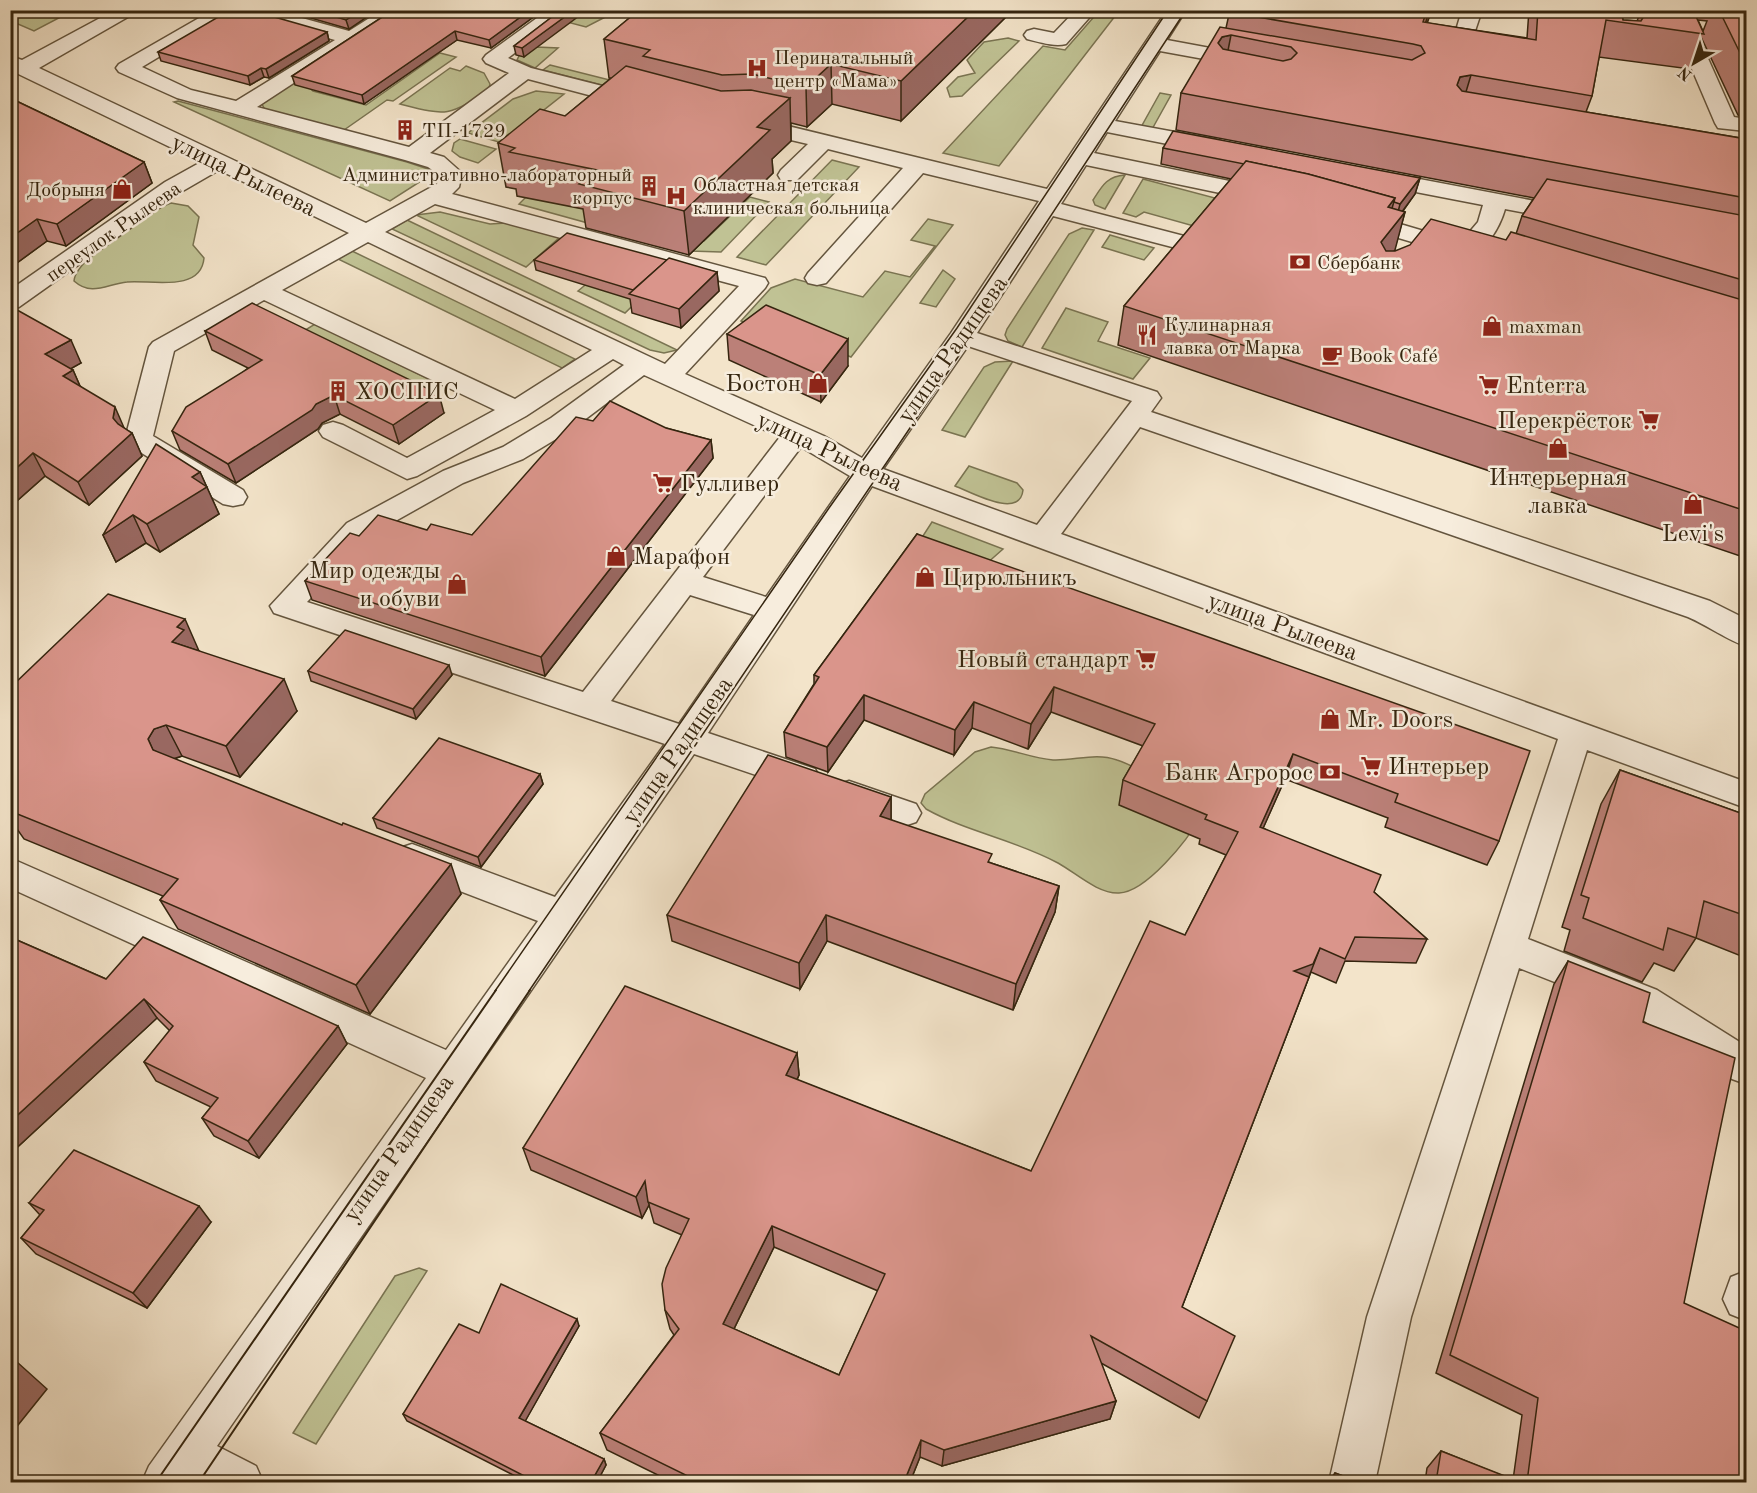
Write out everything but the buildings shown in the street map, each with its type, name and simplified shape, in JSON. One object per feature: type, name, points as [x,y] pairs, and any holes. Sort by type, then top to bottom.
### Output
[{"type":"street","points":[[17,65],[131,10]]},
{"type":"street","points":[[249,10],[351,38]]},
{"type":"street","points":[[239,109],[396,10]]},
{"type":"street","points":[[562,10],[493,59],[524,72],[657,107]]},
{"type":"street","points":[[1034,35],[1059,40],[1088,10]]},
{"type":"street","name":"улица Радищева","points":[[175,1468],[687,738],[772,610],[962,336],[1102,125],[1152,66],[1155,44],[1177,10]]},
{"type":"street","points":[[1425,45],[1460,51],[1472,10]]},
{"type":"street","points":[[225,11],[126,68],[184,94],[413,155],[436,162],[451,173],[448,187],[162,348],[139,439],[233,497]]},
{"type":"street","points":[[1663,25],[1694,27],[1726,123],[1746,125]]},
{"type":"street","points":[[1155,44],[1265,64]]},
{"type":"street","name":"улица Рылеева","points":[[17,65],[642,364],[796,434],[868,474],[1746,795]]},
{"type":"street","points":[[413,155],[524,72]]},
{"type":"street","points":[[725,124],[754,123],[918,164],[1176,241]]},
{"type":"street","points":[[1102,125],[1229,149]]},
{"type":"street","points":[[789,175],[824,141]]},
{"type":"street","points":[[1082,157],[1293,201]]},
{"type":"street","name":"переулок Рылеева","points":[[10,302],[173,187],[217,162]]},
{"type":"street","points":[[817,278],[918,164]]},
{"type":"street","points":[[1346,171],[1599,220]]},
{"type":"street","points":[[433,196],[756,283],[668,376]]},
{"type":"street","points":[[1339,214],[1413,246],[1477,255],[1496,200]]},
{"type":"street","points":[[10,277],[37,284]]},
{"type":"street","points":[[265,291],[516,410]]},
{"type":"street","points":[[962,336],[1148,398],[1042,537]]},
{"type":"street","points":[[333,431],[407,470],[516,410],[611,349]]},
{"type":"street","points":[[642,364],[561,424],[513,453],[453,477],[357,530],[285,606],[687,738],[904,813]]},
{"type":"street","points":[[1135,416],[1699,609],[1733,625],[1746,635]]},
{"type":"street","points":[[591,706],[796,434]]},
{"type":"street","points":[[684,582],[772,610]]},
{"type":"street","points":[[1352,1482],[1389,1317],[1575,733]]},
{"type":"street","points":[[382,847],[562,915]]},
{"type":"street","points":[[10,872],[452,1071]]},
{"type":"street","points":[[1507,947],[1644,1001],[1746,1066]]},
{"type":"street","points":[[175,1468],[240,1482]]},
{"type":"green space","points":[[10,11],[25,14],[72,11],[34,31],[11,21]]},
{"type":"green space","points":[[583,11],[617,11],[586,27],[567,22]]},
{"type":"green space","points":[[1099,11],[1119,11],[999,166],[943,153],[1043,46],[1065,50]]},
{"type":"green space","points":[[1008,38],[1019,41],[962,96],[950,97],[947,88],[958,77],[975,73],[967,60],[984,42]]},
{"type":"green space","points":[[536,47],[558,48],[535,68],[517,60],[520,54]]},
{"type":"green space","points":[[440,53],[456,57],[393,101],[387,100],[344,130],[265,110],[261,102],[297,76],[313,91],[366,105]]},
{"type":"green space","points":[[550,65],[701,103],[699,110],[543,70]]},
{"type":"green space","points":[[466,66],[484,73],[490,84],[489,89],[465,105],[447,112],[438,112],[400,104],[450,68],[460,71]]},
{"type":"green space","points":[[536,91],[564,94],[502,143],[468,133],[513,99]]},
{"type":"green space","points":[[1160,93],[1171,95],[1151,131],[1140,129]]},
{"type":"green space","points":[[178,101],[407,162],[428,169],[432,174],[390,201],[174,102]]},
{"type":"green space","points":[[460,139],[496,149],[478,163],[460,157],[452,151],[454,143]]},
{"type":"green space","points":[[832,160],[859,167],[766,265],[737,257]]},
{"type":"green space","points":[[1125,175],[1105,209],[1095,205],[1093,200],[1106,183],[1114,177]]},
{"type":"green space","points":[[1143,179],[1264,211],[1208,230],[1144,212],[1136,217],[1123,213]]},
{"type":"green space","points":[[529,194],[704,241],[750,197],[769,202],[721,252],[689,251],[519,204]]},
{"type":"green space","points":[[171,203],[188,206],[199,217],[193,245],[204,258],[201,269],[194,277],[184,281],[159,283],[127,282],[93,289],[81,286],[74,281],[78,272],[100,248],[132,225]]},
{"type":"green space","points":[[440,212],[490,224],[506,223],[560,237],[526,267],[416,215]]},
{"type":"green space","points":[[928,219],[953,225],[851,357],[834,350],[827,356],[741,321],[771,288],[795,279],[863,297],[885,271],[910,277],[935,246],[911,240]]},
{"type":"green space","points":[[407,220],[677,350],[664,353],[650,350],[392,229]]},
{"type":"green space","points":[[1082,228],[1094,230],[1022,347],[1008,341],[1005,335],[1007,329],[1069,234]]},
{"type":"green space","points":[[1110,235],[1154,248],[1144,260],[1102,247]]},
{"type":"green space","points":[[352,251],[575,359],[562,368],[338,259]]},
{"type":"green space","points":[[943,270],[955,279],[936,307],[920,303]]},
{"type":"green space","points":[[602,271],[668,271],[625,313],[578,291]]},
{"type":"green space","points":[[1066,308],[1108,322],[1098,341],[1150,358],[1133,379],[1042,348]]},
{"type":"green space","points":[[315,324],[429,379],[407,393],[294,337]]},
{"type":"green space","points":[[1013,361],[965,437],[942,430],[984,367],[995,362]]},
{"type":"green space","points":[[969,466],[1017,483],[1023,490],[1020,499],[1013,503],[994,502],[955,486]]},
{"type":"green space","points":[[932,522],[1003,549],[985,565],[919,542]]},
{"type":"green space","points":[[991,747],[1053,760],[1101,757],[1117,760],[1140,770],[1200,817],[1176,851],[1153,875],[1130,890],[1119,893],[1103,890],[1042,855],[958,824],[926,809],[921,803],[925,794],[975,752]]},
{"type":"green space","points":[[419,1268],[427,1271],[316,1444],[293,1433],[395,1276]]},
{"type":"tram line","points":[[495,991],[829,508],[957,328],[1168,10]]},
{"type":"tram line","points":[[529,991],[958,357],[1186,10]]},
{"type":"tram line","points":[[156,1482],[496,990]]},
{"type":"tram line","points":[[199,1482],[530,990]]},
{"type":"place","name":"Перинатальный центр «Мама»","points":[[757,68]]},
{"type":"place","name":"ТП-1729","points":[[405,130]]},
{"type":"place","name":"Административно-лабораторный корпус","points":[[649,186]]},
{"type":"place","name":"Добрыня","points":[[122,189]]},
{"type":"place","name":"Областная детская клиническая больница","points":[[676,196]]},
{"type":"place","name":"Сбербанк","points":[[1300,262]]},
{"type":"place","name":"maxman","points":[[1492,326]]},
{"type":"place","name":"Кулинарная лавка от Марка","points":[[1147,335]]},
{"type":"place","name":"Book Café","points":[[1332,355]]},
{"type":"place","name":"Бостон","points":[[818,383]]},
{"type":"place","name":"Enterra","points":[[1489,385]]},
{"type":"place","name":"ХОСПИС","points":[[338,391]]},
{"type":"place","name":"Перекрёсток","points":[[1649,420]]},
{"type":"place","name":"Интерьерная лавка","points":[[1558,448]]},
{"type":"place","name":"Гулливер","points":[[663,483]]},
{"type":"place","name":"Levi's","points":[[1693,504]]},
{"type":"place","name":"Марафон","points":[[616,556]]},
{"type":"place","name":"Цирюльникъ","points":[[925,577]]},
{"type":"place","name":"Мир одежды и обуви","points":[[457,584]]},
{"type":"place","name":"Новый стандарт","points":[[1146,659]]},
{"type":"place","name":"Mr. Doors","points":[[1330,719]]},
{"type":"place","name":"Интерьер","points":[[1371,766]]},
{"type":"place","name":"Банк Агророс","points":[[1330,772]]}]
